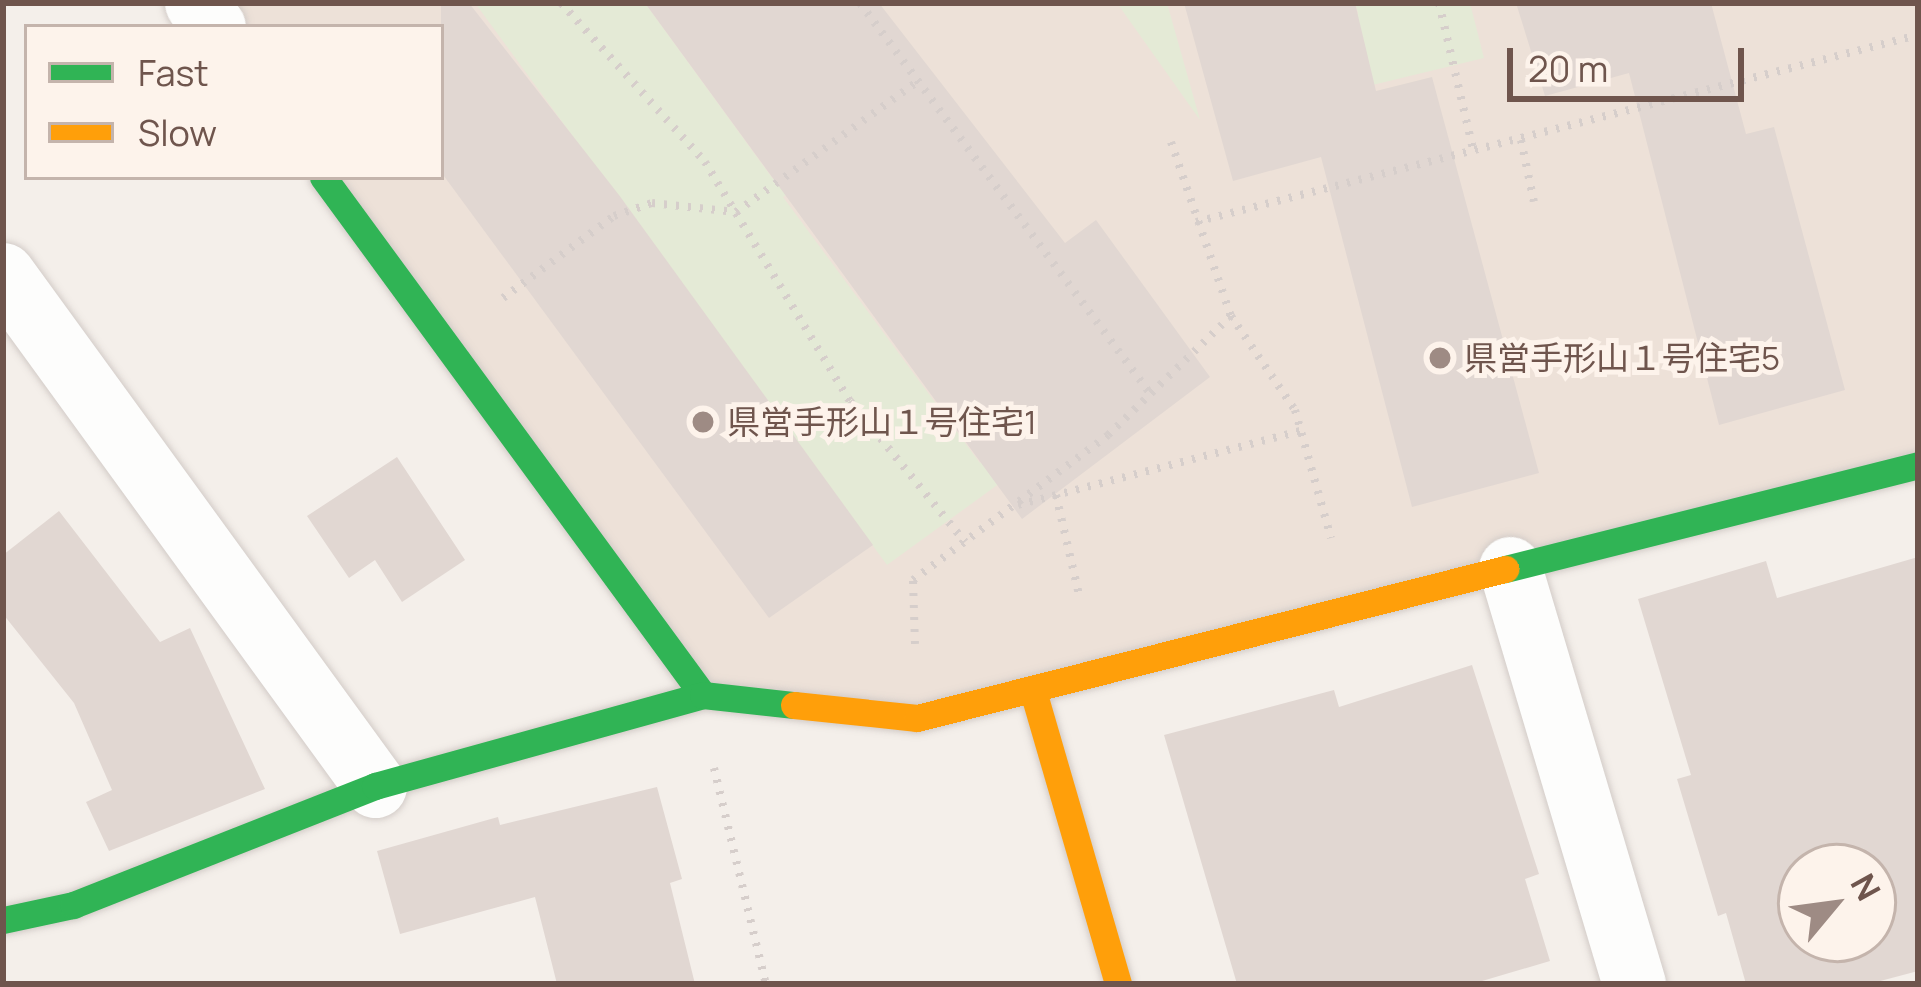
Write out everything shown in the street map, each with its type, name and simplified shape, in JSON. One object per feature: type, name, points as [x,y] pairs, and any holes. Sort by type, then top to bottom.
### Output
[{"type":"street","points":[[325,180],[703,695]]},
{"type":"street","points":[[3,274],[375,786]]},
{"type":"street","points":[[3,920],[73,905],[375,786],[703,695],[917,718],[1918,465]]},
{"type":"street","points":[[1510,568],[1634,984]]},
{"type":"street","points":[[1033,691],[1118,984]]},
{"type":"path","points":[[561,3],[705,162],[850,401],[965,542]]},
{"type":"path","points":[[860,3],[1150,394]]},
{"type":"path","points":[[1439,3],[1474,154]]},
{"type":"path","points":[[1196,222],[1474,154],[1918,35]]},
{"type":"path","points":[[444,341],[614,216],[652,203],[736,212],[918,81]]},
{"type":"path","points":[[1520,140],[1534,202]]},
{"type":"path","points":[[1171,142],[1231,316],[1295,410],[1334,548]]},
{"type":"path","points":[[917,718],[913,580],[1108,435],[1231,316]]},
{"type":"path","points":[[1009,507],[1301,431]]},
{"type":"path","points":[[1056,495],[1083,614]]},
{"type":"path","points":[[703,695],[716,788],[766,984]]},
{"type":"shaded area","points":[[196,3],[1918,3],[1918,461],[917,718],[703,695],[325,180],[444,180],[444,24],[212,24]]},
{"type":"green space","points":[[475,3],[645,3],[773,179],[862,114],[873,131],[783,197],[980,463],[1004,447],[1018,470],[887,565]]},
{"type":"green space","points":[[1117,3],[1167,3],[1200,120]]},
{"type":"green space","points":[[1355,3],[1470,3],[1484,58],[1323,97],[1358,13]]},
{"type":"building","name":"県営手形山１号住宅1","points":[[441,3],[469,3],[619,195],[873,545],[769,618],[444,176]]},
{"type":"building","points":[[645,3],[879,3],[1065,243],[1096,220],[1210,377],[1022,519]]},
{"type":"building","points":[[1184,3],[1355,3],[1376,91],[1432,77],[1539,473],[1412,507],[1321,157],[1233,181]]},
{"type":"building","points":[[1516,3],[1711,3],[1746,134],[1774,127],[1845,390],[1719,425],[1629,73],[1545,96]]},
{"type":"building","points":[[397,457],[465,560],[402,602],[375,560],[349,578],[307,516]]},
{"type":"building","points":[[59,511],[160,642],[190,628],[265,789],[109,851],[86,802],[112,790],[74,703],[3,614],[3,555]]},
{"type":"building","points":[[1918,557],[1918,971],[1869,984],[1746,984],[1726,913],[1718,916],[1677,779],[1691,775],[1638,599],[1766,561],[1777,598]]},
{"type":"building","points":[[1472,665],[1539,874],[1525,879],[1550,961],[1472,984],[1237,984],[1164,735],[1334,690],[1339,707]]},
{"type":"building","points":[[657,787],[682,879],[670,883],[695,984],[557,984],[535,897],[400,934],[377,851],[498,817],[500,825]]},
{"type":"traffic: fast","points":[[325,180],[703,695]]},
{"type":"traffic: fast","points":[[1505,569],[1918,465]]},
{"type":"traffic: fast","points":[[3,920],[73,905],[375,786],[703,695],[794,705]]},
{"type":"traffic: slow","points":[[794,705],[917,718],[1505,569]]},
{"type":"traffic: slow","points":[[1033,691],[1118,984]]},
{"type":"place","name":"県営手形山１号住宅5","points":[[1440,358]]},
{"type":"place","name":"県営手形山１号住宅1","points":[[703,422]]}]
